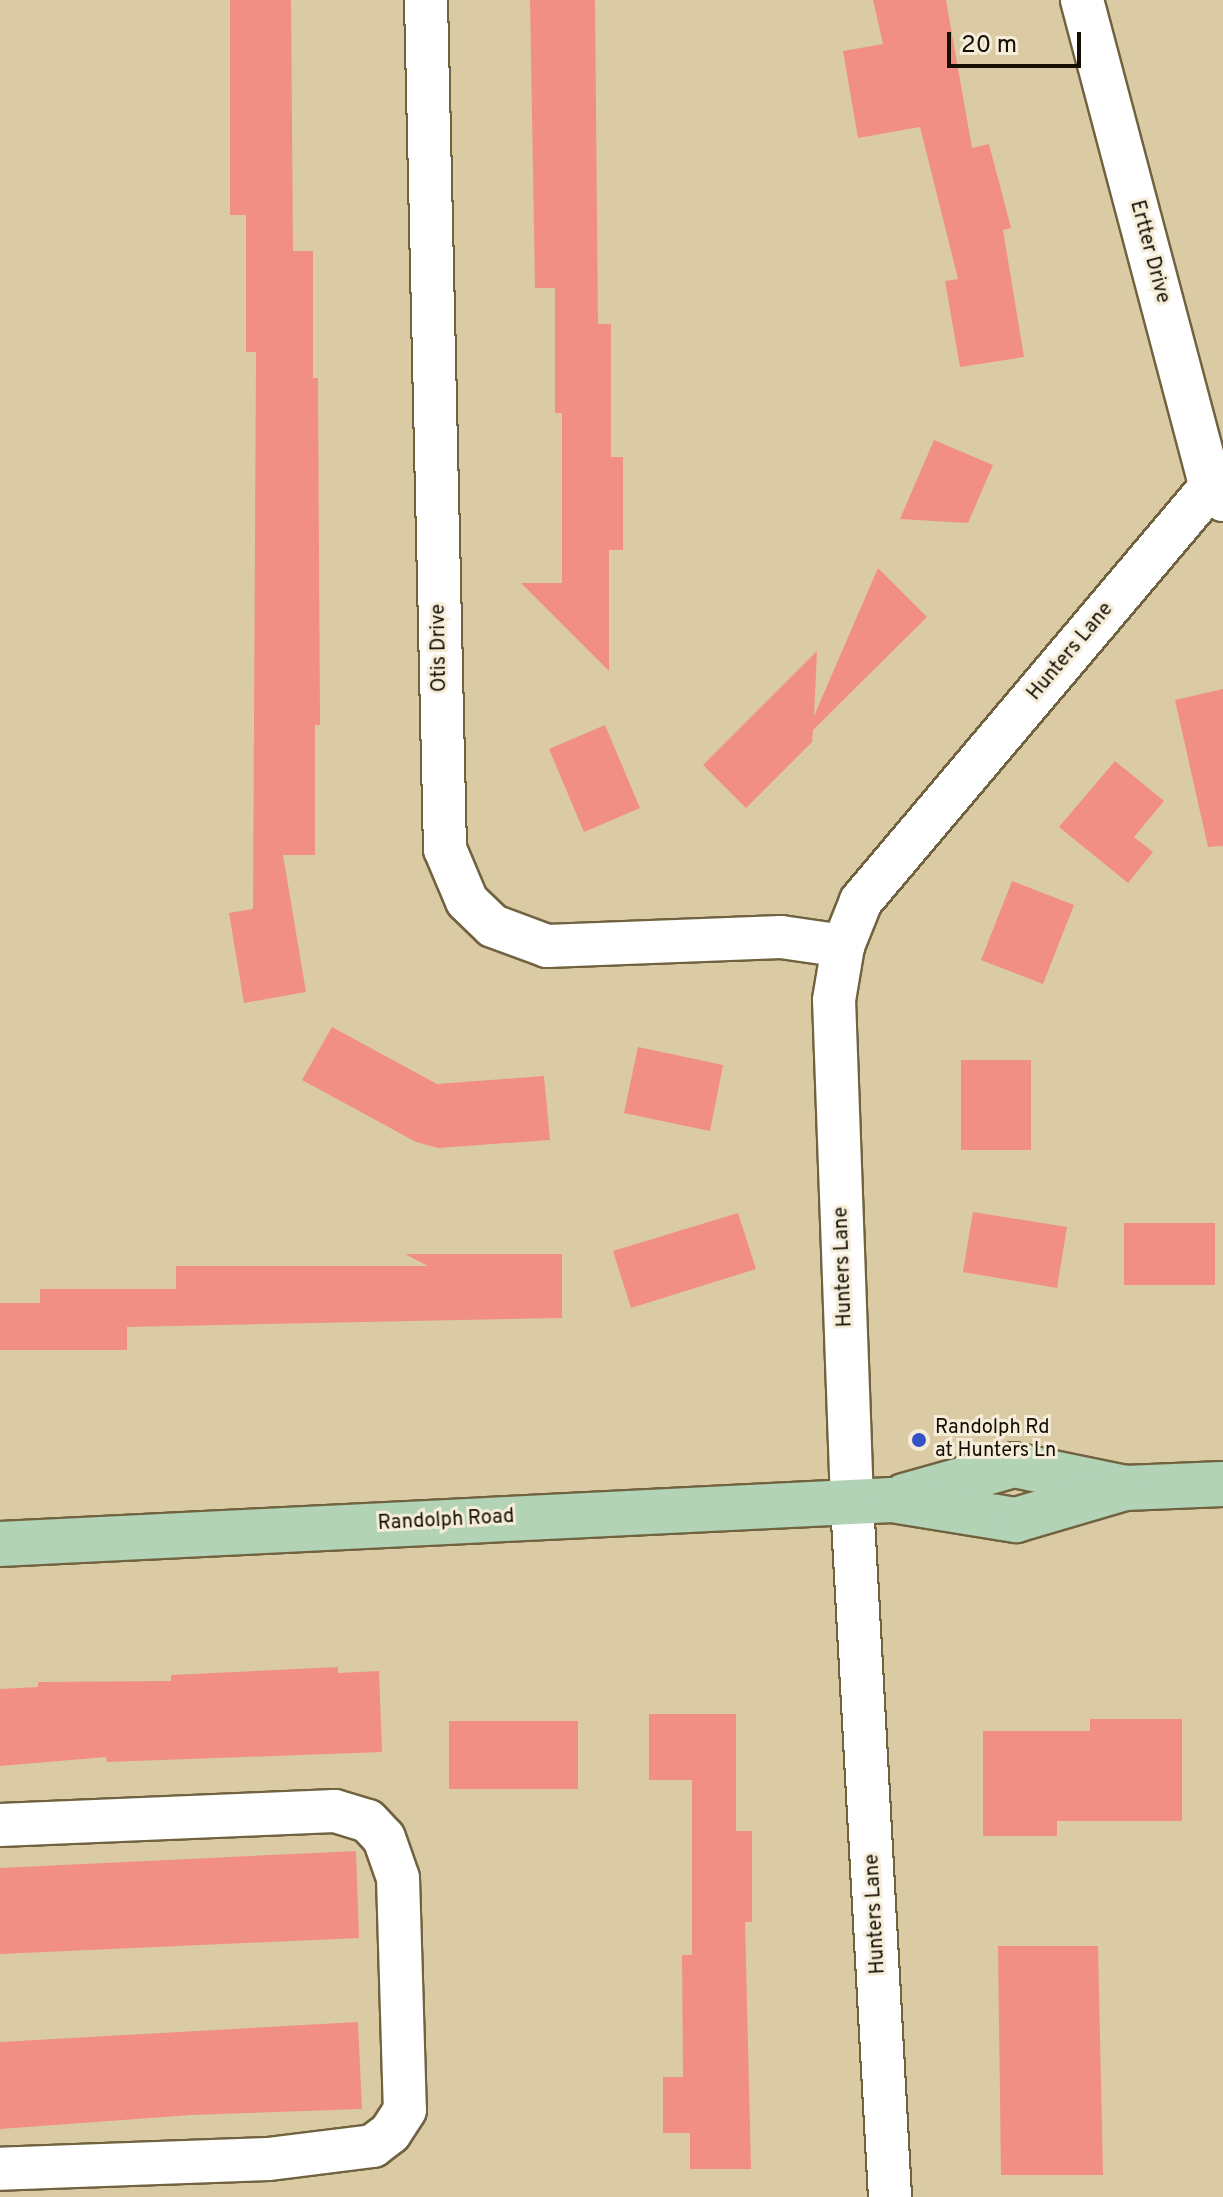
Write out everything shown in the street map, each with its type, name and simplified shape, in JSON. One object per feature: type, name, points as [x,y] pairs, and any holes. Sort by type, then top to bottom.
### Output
[{"type":"main road","name":"Randolph Road","points":[[0,1544],[872,1501],[1014,1465],[1125,1488],[1223,1484]]},
{"type":"street","name":"Otis Drive","points":[[426,0],[445,849],[467,901],[493,926],[547,946],[781,937],[843,946]]},
{"type":"street","name":"Ertter Drive","points":[[1082,0],[1219,487]]},
{"type":"street","name":"Hunters Lane","points":[[890,2197],[872,1501],[834,1000],[843,946],[861,901],[1219,487]]},
{"type":"street","points":[[0,1825],[335,1811],[368,1821],[384,1838],[398,1878],[405,2110],[390,2133],[373,2146],[268,2159],[0,2169]]},
{"type":"building","points":[[230,0],[291,0],[293,251],[313,251],[313,378],[318,378],[320,725],[315,725],[315,855],[283,855],[306,992],[244,1003],[229,913],[253,909],[256,352],[246,352],[246,215],[230,215]]},
{"type":"building","points":[[530,0],[595,0],[598,324],[611,324],[611,457],[623,457],[623,550],[609,550],[609,671],[521,583],[562,583],[562,413],[555,413],[555,288],[535,288]]},
{"type":"building","points":[[873,0],[946,0],[972,148],[989,144],[1011,228],[1003,230],[1024,357],[960,367],[945,281],[958,279],[920,127],[858,138],[843,51],[883,44]]},
{"type":"building","points":[[934,440],[993,465],[968,523],[900,519]]},
{"type":"building","points":[[878,568],[927,617],[813,730],[812,742],[746,808],[703,765],[817,651],[814,716]]},
{"type":"building","points":[[1223,689],[1223,846],[1208,847],[1175,700]]},
{"type":"building","points":[[605,725],[640,808],[584,832],[549,749]]},
{"type":"building","points":[[1115,761],[1164,801],[1134,837],[1153,852],[1128,883],[1059,827]]},
{"type":"building","points":[[1012,881],[1074,905],[1043,984],[981,960]]},
{"type":"building","points":[[332,1027],[437,1084],[544,1076],[550,1140],[438,1148],[416,1142],[302,1080]]},
{"type":"building","points":[[638,1047],[723,1065],[710,1131],[624,1113]]},
{"type":"building","points":[[961,1060],[1031,1060],[1031,1150],[961,1150]]},
{"type":"building","points":[[973,1212],[1067,1227],[1057,1288],[963,1272]]},
{"type":"building","points":[[738,1213],[756,1269],[631,1308],[613,1251]]},
{"type":"building","points":[[1124,1223],[1215,1223],[1215,1285],[1124,1285]]},
{"type":"building","points":[[405,1254],[562,1254],[562,1318],[127,1327],[127,1350],[0,1350],[0,1303],[40,1303],[40,1289],[176,1289],[176,1266],[428,1266]]},
{"type":"building","points":[[338,1667],[338,1673],[379,1671],[382,1752],[107,1762],[106,1757],[0,1766],[0,1689],[38,1687],[38,1682],[171,1681],[171,1675]]},
{"type":"building","points":[[649,1714],[736,1714],[736,1831],[752,1831],[752,1922],[745,1922],[751,2169],[690,2169],[690,2133],[663,2133],[663,2077],[683,2077],[682,1955],[692,1955],[692,1780],[649,1780]]},
{"type":"building","points":[[1090,1719],[1182,1719],[1182,1821],[1057,1821],[1057,1836],[983,1836],[983,1731],[1090,1731]]},
{"type":"building","points":[[449,1721],[578,1721],[578,1789],[449,1789]]},
{"type":"building","points":[[356,1851],[359,1938],[0,1954],[0,1868]]},
{"type":"building","points":[[998,1946],[1098,1946],[1103,2175],[1001,2175]]},
{"type":"building","points":[[358,2022],[362,2109],[191,2115],[0,2129],[0,2042]]},
{"type":"place","name":"Randolph Rd at Hunters Ln","points":[[919,1440]]}]
